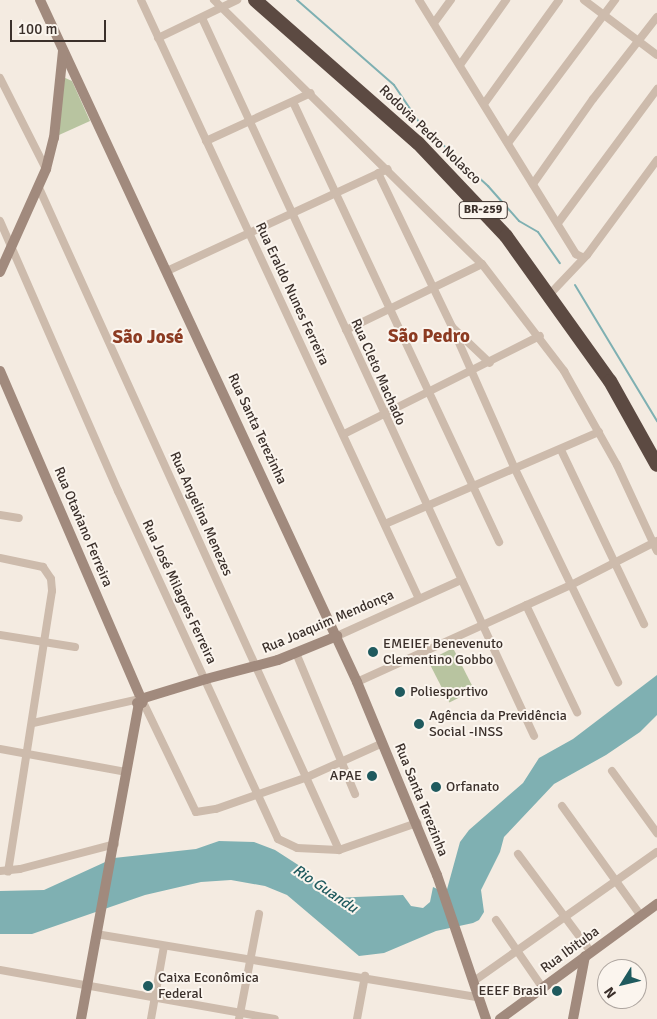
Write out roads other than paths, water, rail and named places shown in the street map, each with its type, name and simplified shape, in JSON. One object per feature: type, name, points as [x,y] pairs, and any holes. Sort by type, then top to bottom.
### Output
[{"type":"highway","name":"Rodovia Pedro Nolasco","points":[[256,0],[418,143],[458,183],[506,236],[550,294],[610,382],[657,465]]},
{"type":"street","name":"Rua Santa Terezinha","points":[[40,0],[358,682],[437,875],[459,934],[486,1019]]},
{"type":"street","name":"Rua Eraldo Nunes Ferreira","points":[[141,0],[419,599]]},
{"type":"street","points":[[214,0],[311,93],[482,264],[540,336],[599,432],[655,542],[657,551]]},
{"type":"street","points":[[158,38],[237,0]]},
{"type":"street","points":[[419,0],[576,254],[582,257]]},
{"type":"street","points":[[434,23],[452,0]]},
{"type":"street","points":[[460,65],[506,0]]},
{"type":"street","points":[[484,104],[559,0]]},
{"type":"street","points":[[584,0],[657,55]]},
{"type":"street","points":[[508,144],[615,0]]},
{"type":"street","points":[[533,184],[593,99],[657,17]]},
{"type":"street","name":"Rua Cleto Machado","points":[[202,18],[426,508],[534,736]]},
{"type":"street","points":[[0,272],[46,169],[54,138],[63,50]]},
{"type":"street","points":[[61,73],[75,74]]},
{"type":"street","points":[[0,78],[46,169]]},
{"type":"street","points":[[558,224],[657,89]]},
{"type":"street","points":[[206,141],[311,93]]},
{"type":"street","points":[[293,102],[388,310],[499,542]]},
{"type":"street","points":[[550,294],[582,257],[586,255],[657,160]]},
{"type":"street","points":[[167,271],[388,169]]},
{"type":"street","points":[[378,173],[452,327],[515,469],[618,682]]},
{"type":"street","name":"Rua Angelina Menezes","points":[[39,188],[339,850]]},
{"type":"street","name":"Rua José Milagres Ferreira","points":[[0,220],[118,491],[259,794],[274,834],[284,844],[339,850],[417,823]]},
{"type":"street","points":[[346,330],[482,264]]},
{"type":"street","points":[[452,327],[490,363]]},
{"type":"street","points":[[344,434],[490,363],[540,336]]},
{"type":"street","name":"Rua Otaviano Ferreira","points":[[0,371],[140,700],[193,808],[196,812],[209,811],[259,794]]},
{"type":"street","points":[[385,524],[561,450],[599,432]]},
{"type":"street","points":[[561,450],[613,563],[644,624]]},
{"type":"street","points":[[0,515],[19,518]]},
{"type":"street","points":[[358,682],[482,626],[655,542]]},
{"type":"street","points":[[0,558],[36,564],[48,572],[52,591],[46,641],[27,754],[4,871],[115,848]]},
{"type":"street","name":"Rua Joaquim Mendonça","points":[[32,723],[140,700],[296,653],[461,580]]},
{"type":"street","points":[[526,605],[577,712]]},
{"type":"street","points":[[0,635],[75,647]]},
{"type":"street","points":[[296,653],[355,794]]},
{"type":"street","points":[[81,1019],[98,920],[115,848],[140,700]]},
{"type":"street","points":[[259,794],[306,778],[382,743]]},
{"type":"street","points":[[0,750],[127,772]]},
{"type":"street","points":[[612,771],[657,833]]},
{"type":"street","points":[[562,806],[641,916]]},
{"type":"street","points":[[474,980],[614,880],[657,852]]},
{"type":"street","points":[[518,854],[565,916],[588,954],[573,1019]]},
{"type":"street","name":"Rua Ibituba","points":[[500,1019],[657,904]]},
{"type":"street","points":[[239,1016],[259,914]]},
{"type":"street","points":[[496,920],[542,987]]},
{"type":"street","points":[[96,934],[251,960],[365,976],[478,997]]},
{"type":"street","points":[[151,1019],[164,946]]},
{"type":"street","points":[[0,970],[155,997],[239,1016],[275,1019]]},
{"type":"street","points":[[357,1019],[365,976]]},
{"type":"water","points":[[657,675],[657,715],[640,732],[606,755],[554,784],[504,837],[500,852],[481,890],[484,912],[479,920],[473,923],[436,931],[384,953],[359,956],[287,895],[265,886],[231,880],[201,882],[145,895],[32,934],[0,934],[0,891],[44,890],[114,858],[196,849],[219,841],[254,842],[275,850],[306,870],[319,888],[332,898],[403,895],[411,906],[423,908],[430,902],[433,887],[446,893],[460,842],[469,830],[523,783],[539,758],[573,739]]},
{"type":"waterway","points":[[297,0],[394,85],[421,125],[488,186],[519,221],[538,232],[560,263]]},
{"type":"waterway","points":[[575,285],[657,421]]},
{"type":"place","name":"EMEIEF Benevenuto Clementino Gobbo","points":[[373,652]]},
{"type":"place","name":"Poliesportivo","points":[[400,692]]},
{"type":"place","name":"Agência da Previdência Social -INSS","points":[[419,724]]},
{"type":"place","name":"APAE","points":[[372,776]]},
{"type":"place","name":"Orfanato","points":[[436,787]]},
{"type":"place","name":"Caixa Econômica Federal","points":[[148,986]]},
{"type":"place","name":"EEEF Brasil","points":[[557,991]]},
{"type":"district","name":"São Pedro","points":[[429,337]]},
{"type":"district","name":"São José","points":[[148,338]]},
{"type":"water label","name":"Rio Guandu","points":[[325,889]]}]
